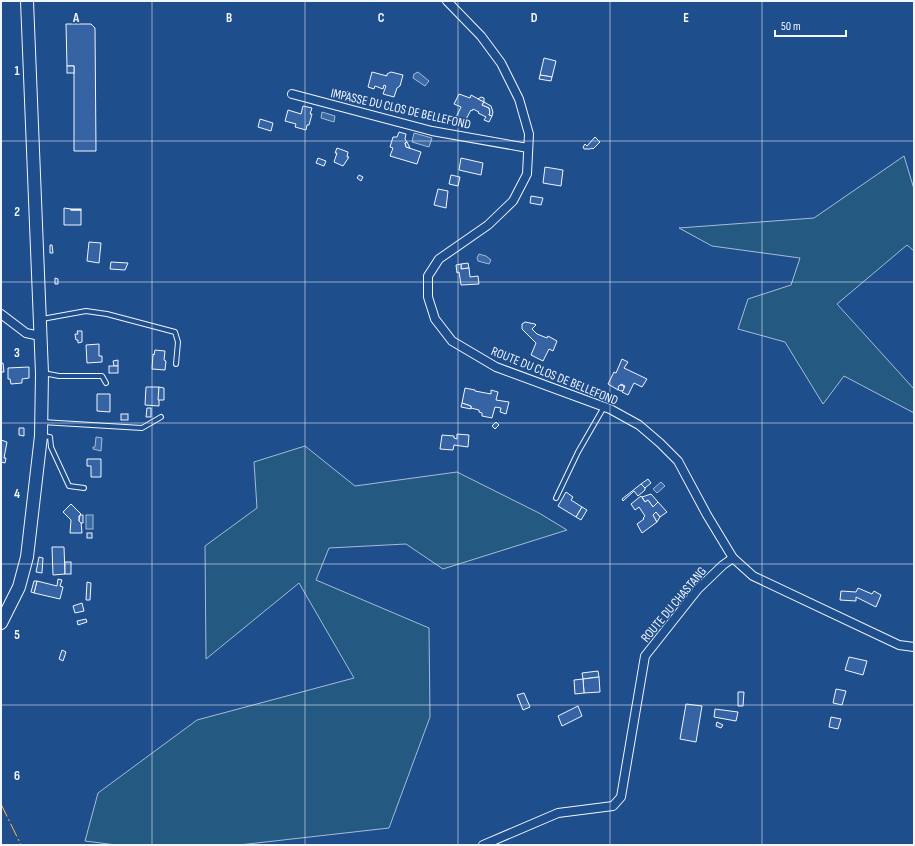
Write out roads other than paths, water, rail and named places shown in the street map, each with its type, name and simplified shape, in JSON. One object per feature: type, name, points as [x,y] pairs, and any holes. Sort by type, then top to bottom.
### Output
[{"type":"main road","points":[[1,623],[19,587],[27,557],[41,436],[42,373],[27,1]]},
{"type":"street","name":"ROUTE DU CLOS DE BELLEFOND","points":[[447,1],[481,36],[502,63],[519,99],[529,134],[527,174],[513,201],[488,225],[439,259],[428,276],[428,297],[434,319],[452,341],[496,367],[604,407],[640,425],[678,461],[707,515],[733,558]]},
{"type":"street","name":"IMPASSE DU CLOS DE BELLEFOND","points":[[292,94],[432,131],[528,148]]},
{"type":"street","points":[[1,314],[26,333],[40,336]]},
{"type":"street","points":[[733,558],[754,576],[899,645],[914,648]]},
{"type":"street","name":"ROUTE DU CHASTANG","points":[[483,845],[558,812],[613,806],[621,797],[646,656],[698,590],[723,565],[733,558]]},
{"type":"lane","points":[[39,320],[86,311],[107,314],[175,332],[178,342],[176,364]]},
{"type":"lane","points":[[42,373],[59,376],[102,376],[106,383]]},
{"type":"lane","points":[[556,498],[578,452],[604,407]]},
{"type":"lane","points":[[41,422],[142,428],[161,417]]},
{"type":"lane","points":[[41,436],[50,437],[51,447],[69,486],[84,488]]}]
